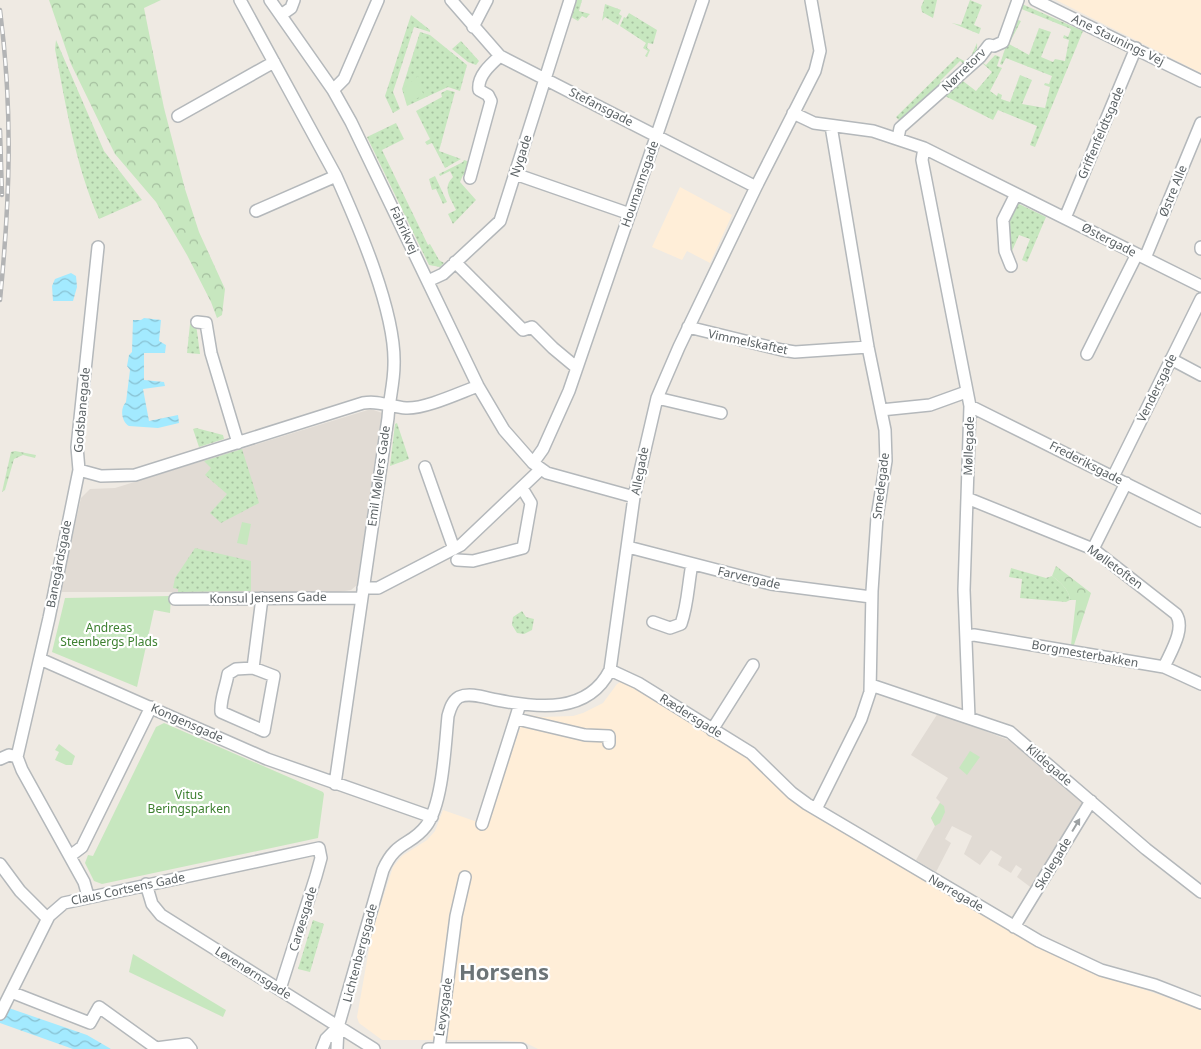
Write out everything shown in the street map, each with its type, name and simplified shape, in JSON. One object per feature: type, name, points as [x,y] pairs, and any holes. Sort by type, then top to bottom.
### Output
[{"type":"street","name":"Emil Møllers Gade","points":[[240,0],[336,176],[363,241],[390,328],[394,364],[335,784]]},
{"type":"street","name":"Fabrikvej","points":[[270,0],[333,90],[372,162],[478,386],[497,421],[537,466]]},
{"type":"street","points":[[281,14],[291,8],[294,0]]},
{"type":"street","points":[[333,90],[344,79],[378,0]]},
{"type":"street","name":"Stefansgade","points":[[451,0],[500,56],[756,187]]},
{"type":"street","points":[[474,27],[488,0]]},
{"type":"street","name":"Nygade","points":[[428,281],[443,274],[497,226],[570,0]]},
{"type":"street","name":"Houmannsgade","points":[[454,553],[522,488],[537,466],[577,368],[703,0]]},
{"type":"street","points":[[811,0],[820,51],[816,71],[793,113],[814,124],[873,131],[924,148]]},
{"type":"street","name":"Nørretorv","points":[[898,138],[900,128],[980,57],[989,45],[1000,46],[1018,0]]},
{"type":"street","name":"Ane Staunings Vej","points":[[1035,0],[1136,48],[1201,82]]},
{"type":"street","name":"Griffenfeldtsgade","points":[[1065,218],[1136,48]]},
{"type":"street","points":[[470,178],[491,100],[488,95],[479,90],[478,85],[487,68],[500,56]]},
{"type":"street","points":[[178,116],[274,62]]},
{"type":"street","name":"Allegade","points":[[432,817],[437,807],[448,716],[455,700],[466,695],[520,704],[548,705],[585,698],[600,687],[610,670],[634,497],[657,398],[688,327],[793,113]]},
{"type":"street","name":"Østre Alle","points":[[1087,354],[1141,256],[1201,123]]},
{"type":"street","name":"Smedegade","points":[[816,809],[861,719],[871,686],[871,597],[877,517],[886,461],[881,410],[868,347],[832,126]]},
{"type":"street","name":"Østergade","points":[[924,148],[1201,286]]},
{"type":"street","name":"Møllegade","points":[[924,148],[922,160],[970,406],[964,581],[970,718]]},
{"type":"street","points":[[515,174],[630,214]]},
{"type":"street","points":[[256,211],[336,176]]},
{"type":"street","points":[[1011,266],[1005,251],[1003,220],[1016,194]]},
{"type":"street","name":"Godsbanegade","points":[[98,247],[77,447],[79,470],[101,476],[135,475],[363,403],[389,403],[406,408],[417,407],[478,386]]},
{"type":"street","points":[[455,262],[522,330],[532,327],[577,368]]},
{"type":"street","name":"Vendersgade","points":[[1113,477],[1201,299]]},
{"type":"street","points":[[197,322],[206,323],[211,353],[238,443]]},
{"type":"street","name":"Vimmelskaftet","points":[[688,327],[795,352],[868,347]]},
{"type":"street","points":[[1171,359],[1201,375]]},
{"type":"street","points":[[881,410],[930,405],[966,392]]},
{"type":"street","points":[[657,398],[721,413]]},
{"type":"street","name":"Frederiksgade","points":[[970,406],[1201,521]]},
{"type":"street","points":[[425,466],[454,553],[473,561],[523,548],[531,503],[522,488]]},
{"type":"street","points":[[537,466],[634,497]]},
{"type":"street","name":"Banegårdsgade","points":[[40,659],[79,470]]},
{"type":"street","points":[[1093,548],[1126,483]]},
{"type":"street","name":"Mølletoften","points":[[967,498],[1093,548],[1176,614],[1179,619],[1179,629],[1164,667]]},
{"type":"street","name":"Farvergade","points":[[628,547],[771,584],[871,597]]},
{"type":"street","name":"Konsul Jensens Gade","points":[[175,599],[262,598],[362,593],[378,588],[454,553]]},
{"type":"street","points":[[653,622],[670,628],[681,624],[687,606],[687,592],[692,564]]},
{"type":"street","points":[[253,668],[262,598]]},
{"type":"street","name":"Borgmesterbakken","points":[[967,636],[974,635],[1164,667],[1201,684]]},
{"type":"street","points":[[40,659],[17,757],[22,770],[84,882],[88,896]]},
{"type":"street","name":"Kongensgade","points":[[40,659],[267,759],[432,817]]},
{"type":"street","points":[[712,730],[753,664]]},
{"type":"street","points":[[253,668],[274,676],[264,731],[221,712],[220,702],[226,691],[228,674],[236,669],[253,668]]},
{"type":"street","name":"Rædersgade","points":[[610,670],[638,683],[712,730],[751,752],[792,793],[816,809]]},
{"type":"street","name":"Kildegade","points":[[871,686],[1002,728],[1018,737],[1091,801],[1201,892]]},
{"type":"street","points":[[482,824],[517,719],[520,704]]},
{"type":"street","points":[[70,856],[82,847],[151,707]]},
{"type":"street","points":[[517,719],[585,735],[608,736],[609,743]]},
{"type":"street","points":[[0,759],[9,755],[17,757]]},
{"type":"street","name":"Skolegade","points":[[1014,927],[1091,801]]},
{"type":"street","name":"Nørregade","points":[[816,809],[1039,941],[1101,970],[1155,985],[1201,1003]]},
{"type":"street","name":"Lichtenbergsgade","points":[[337,1049],[338,1027],[380,880],[390,855],[421,832],[432,817]]},
{"type":"street","name":"Claus Cortsens Gade","points":[[0,1014],[47,918],[64,903],[88,896],[319,848]]},
{"type":"street","name":"Carøesgade","points":[[280,989],[316,876],[320,858],[319,848]]},
{"type":"street","points":[[0,864],[20,891],[47,918]]},
{"type":"street","name":"Levysgade","points":[[439,1049],[456,916],[465,877]]},
{"type":"street","name":"Løvenørnsgade","points":[[146,884],[152,904],[161,915],[374,1049]]},
{"type":"street","points":[[9,996],[90,1023],[100,1007],[156,1048],[187,1044],[191,1049]]},
{"type":"street","name":"Lichtenbergsgade","points":[[322,1049],[326,1039],[338,1027]]},
{"type":"street","points":[[428,1049],[521,1049]]},
{"type":"shaded area","points":[[1056,0],[1201,0],[1201,73]]},
{"type":"shaded area","points":[[680,187],[732,215],[710,263],[687,251],[682,260],[652,247]]},
{"type":"shaded area","points":[[371,409],[382,413],[357,585],[351,590],[339,592],[62,592],[62,582],[81,498],[90,489],[115,488]]},
{"type":"shaded area","points":[[624,680],[745,753],[814,813],[1090,971],[1201,1009],[1201,1049],[538,1049],[524,1042],[494,1040],[382,1040],[359,1023],[357,1017],[372,932],[393,867],[402,856],[427,840],[435,831],[443,810],[486,825],[525,714],[542,717],[573,716],[583,713],[603,703],[617,684]]},
{"type":"shaded area","points":[[938,713],[1011,741],[1083,802],[1033,889],[1017,877],[1022,869],[1016,865],[1011,873],[998,865],[1002,857],[991,850],[980,865],[964,854],[972,836],[952,826],[945,839],[951,843],[936,872],[916,860],[935,826],[931,818],[940,802],[936,798],[948,778],[911,755]]},
{"type":"green space","points":[[49,0],[161,0],[144,8],[164,108],[185,189],[199,232],[225,289],[222,315],[217,318],[187,255],[156,202],[115,154],[71,64]]},
{"type":"green space","points":[[577,0],[582,0],[579,11],[590,14],[586,18],[582,16],[578,21],[571,17]]},
{"type":"green space","points":[[924,0],[937,0],[933,18],[922,12],[921,7]]},
{"type":"green space","points":[[970,0],[982,5],[974,25],[981,28],[979,34],[952,23],[961,25]]},
{"type":"green space","points":[[605,4],[621,10],[619,14],[622,16],[618,25],[605,17],[602,21]]},
{"type":"green space","points":[[1022,4],[1083,31],[1035,147],[1030,145],[1037,126],[998,110],[993,120],[941,94],[959,78],[976,91],[992,72],[980,61],[986,65],[995,55],[1000,57],[997,66],[1002,68],[990,91],[997,96],[998,93],[1002,95],[1001,99],[1010,102],[1020,75],[1032,80],[1022,104],[1045,108],[1050,87],[1044,85],[1045,83],[1049,84],[1052,76],[1006,58],[1002,65],[1000,64],[1015,19],[1021,21],[1009,44],[1029,55],[1039,28],[1051,32],[1041,57],[1053,62],[1055,59],[1065,61],[1069,40],[1063,38],[1064,35],[1068,37],[1071,29],[1019,8]]},
{"type":"green space","points":[[629,13],[657,30],[653,44],[648,43],[647,48],[650,50],[647,57],[645,56],[648,51],[643,48],[646,43],[620,26],[624,17],[626,18]]},
{"type":"green space","points":[[411,15],[430,32],[414,27],[393,92],[400,109],[393,113],[385,96]]},
{"type":"green space","points":[[420,32],[430,35],[467,65],[460,91],[448,87],[407,106],[402,89]]},
{"type":"green space","points":[[56,40],[104,151],[142,200],[99,219],[77,156],[55,49]]},
{"type":"green space","points":[[461,41],[479,61],[476,65],[468,62],[452,49]]},
{"type":"green space","points":[[977,43],[976,53],[968,63]]},
{"type":"green space","points":[[957,57],[968,63],[965,65],[960,61],[940,81],[944,86],[903,124],[896,117]]},
{"type":"green space","points":[[418,76],[421,81],[418,84],[424,95],[407,103],[403,89]]},
{"type":"green space","points":[[447,90],[455,92],[439,151],[461,159],[445,168],[432,143],[427,145],[425,142],[430,139],[416,111],[442,97],[441,93]]},
{"type":"green space","points":[[396,123],[404,139],[382,150],[428,245],[430,244],[439,260],[444,263],[440,267],[429,265],[367,137]]},
{"type":"green space","points":[[464,160],[470,162],[466,175],[463,175],[460,182],[476,200],[453,224],[448,214],[456,210],[448,193],[448,185],[453,177],[450,171],[440,176],[439,174]]},
{"type":"green space","points":[[435,176],[447,202],[443,204],[436,189],[432,190],[429,179]]},
{"type":"green space","points":[[1017,203],[1046,217],[1027,262],[1022,260],[1030,239],[1019,235],[1011,250],[1007,220]]},
{"type":"green space","points":[[190,324],[196,324],[200,354],[187,353]]},
{"type":"green space","points":[[397,423],[409,459],[390,466],[395,424]]},
{"type":"green space","points":[[196,428],[223,435],[224,439],[199,447],[193,429]]},
{"type":"green space","points":[[242,449],[259,503],[221,523],[210,513],[227,494],[205,475],[211,468],[204,461]]},
{"type":"green space","points":[[11,452],[36,455],[35,458],[23,455],[14,459],[5,490],[2,492]]},
{"type":"green space","points":[[242,522],[251,524],[247,545],[237,543]]},
{"type":"green space","points":[[195,548],[251,561],[251,591],[178,592],[178,589],[173,588],[175,578]]},
{"type":"green space","points":[[1056,566],[1091,593],[1074,645],[1071,645],[1076,600],[1070,600],[1066,589],[1052,576]]},
{"type":"green space","points":[[1011,568],[1046,578],[1052,576],[1066,589],[1070,600],[1066,602],[1020,598],[1022,579],[1009,577]]},
{"type":"green space","name":"Andreas Steenbergs Plads","points":[[171,596],[170,613],[154,610],[137,687],[52,652],[65,598]]},
{"type":"green space","points":[[522,611],[526,617],[534,619],[532,630],[524,634],[517,633],[512,625],[513,617]]},
{"type":"green space","name":"Vitus Beringsparken","points":[[164,723],[323,792],[318,838],[102,884],[94,881],[85,863],[88,855],[93,856],[156,727]]},
{"type":"green space","points":[[59,744],[75,756],[72,765],[66,765],[55,760],[59,752],[55,750]]},
{"type":"green space","points":[[970,751],[980,757],[967,775],[959,768]]},
{"type":"green space","points":[[940,803],[944,806],[945,812],[940,823],[935,826],[931,818]]},
{"type":"green space","points":[[313,920],[324,924],[310,972],[298,969]]},
{"type":"green space","points":[[133,954],[226,1010],[223,1017],[129,972]]},
{"type":"water","points":[[71,273],[76,276],[77,287],[73,301],[53,301],[52,286],[55,279]]},
{"type":"water","points":[[144,318],[161,320],[159,341],[166,345],[165,353],[144,353],[144,380],[164,382],[165,386],[143,389],[149,421],[178,415],[179,423],[158,428],[129,426],[124,421],[122,414],[126,402],[130,370],[127,366],[129,355],[132,352],[133,320]]},
{"type":"water","points":[[0,1005],[87,1035],[111,1049],[73,1049],[0,1023]]},
{"type":"railway","points":[[0,10],[7,84],[9,155],[0,300]]},
{"type":"railway","points":[[0,130],[2,195]]},
{"type":"district","name":"Horsens","points":[[504,972]]}]
